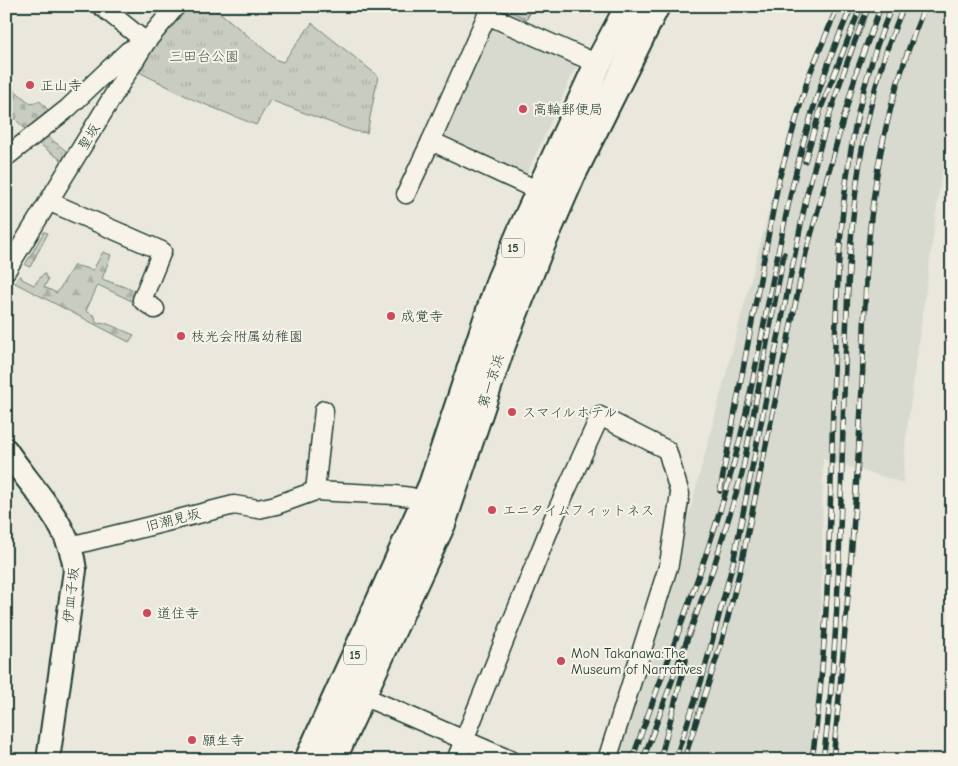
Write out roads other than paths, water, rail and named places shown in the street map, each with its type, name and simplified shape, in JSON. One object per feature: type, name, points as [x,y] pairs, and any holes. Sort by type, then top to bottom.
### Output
[{"type":"highway","name":"第一京浜","points":[[456,450],[500,280],[600,59],[629,6]]},
{"type":"highway","name":"第一京浜","points":[[332,760],[425,561],[436,506],[456,450],[502,345],[538,253],[572,175],[656,6]]},
{"type":"highway","points":[[600,59],[627,66]]},
{"type":"highway","name":"第一京浜","points":[[308,760],[402,550],[436,506]]},
{"type":"highway","points":[[402,550],[418,548],[423,553],[425,561]]},
{"type":"main road","name":"伊皿子坂","points":[[7,452],[52,514],[70,546],[75,570],[48,760]]},
{"type":"street","points":[[6,157],[67,109],[128,51],[146,42],[101,6]]},
{"type":"street","name":"聖坂","points":[[6,271],[50,202],[146,42],[176,6]]},
{"type":"street","points":[[406,194],[489,11],[600,59]]},
{"type":"street","points":[[431,141],[539,191]]},
{"type":"street","points":[[50,202],[162,251],[142,300],[154,309]]},
{"type":"street","points":[[324,410],[314,491],[396,495],[436,506]]},
{"type":"street","points":[[456,760],[555,515],[600,416],[667,450],[680,494],[669,564],[607,760]]},
{"type":"street","name":"旧潮見坂","points":[[70,546],[234,505],[258,509],[276,505],[314,491]]},
{"type":"street","points":[[363,696],[510,760]]},
{"type":"railway","points":[[720,491],[779,179],[808,78],[838,6]]},
{"type":"railway","points":[[632,760],[720,511],[743,426],[786,213],[799,161],[813,108],[852,6]]},
{"type":"railway","points":[[805,161],[821,108],[861,6]]},
{"type":"railway","points":[[675,760],[702,679],[733,563],[807,194],[835,99],[869,6]]},
{"type":"railway","points":[[684,760],[722,641],[740,570],[806,253],[857,70],[881,6]]},
{"type":"railway","points":[[812,760],[826,614],[834,370],[841,231],[846,185],[862,96],[875,51],[892,6]]},
{"type":"railway","points":[[823,760],[837,613],[852,229],[864,138],[874,93],[887,49],[904,6]]},
{"type":"railway","points":[[833,760],[855,508],[862,396],[867,257],[876,177],[892,102],[925,6]]},
{"type":"railway","points":[[643,760],[714,566],[742,474],[784,254]]},
{"type":"railway","points":[[660,760],[686,660]]},
{"type":"place","name":"正山寺","points":[[30,85]]},
{"type":"place","name":"高輪郵便局","points":[[523,109]]},
{"type":"place","name":"成覚寺","points":[[391,316]]},
{"type":"place","name":"枝光会附属幼稚園","points":[[181,336]]},
{"type":"place","name":"スマイルホテル","points":[[512,412]]},
{"type":"place","name":"エニタイムフィットネス","points":[[492,510]]},
{"type":"place","name":"道住寺","points":[[147,613]]},
{"type":"place","name":"MoN Takanawa:The Museum of Narratives","points":[[561,661]]},
{"type":"place","name":"願生寺","points":[[192,740]]},
{"type":"park label","name":"三田台公園","points":[[204,56]]}]
